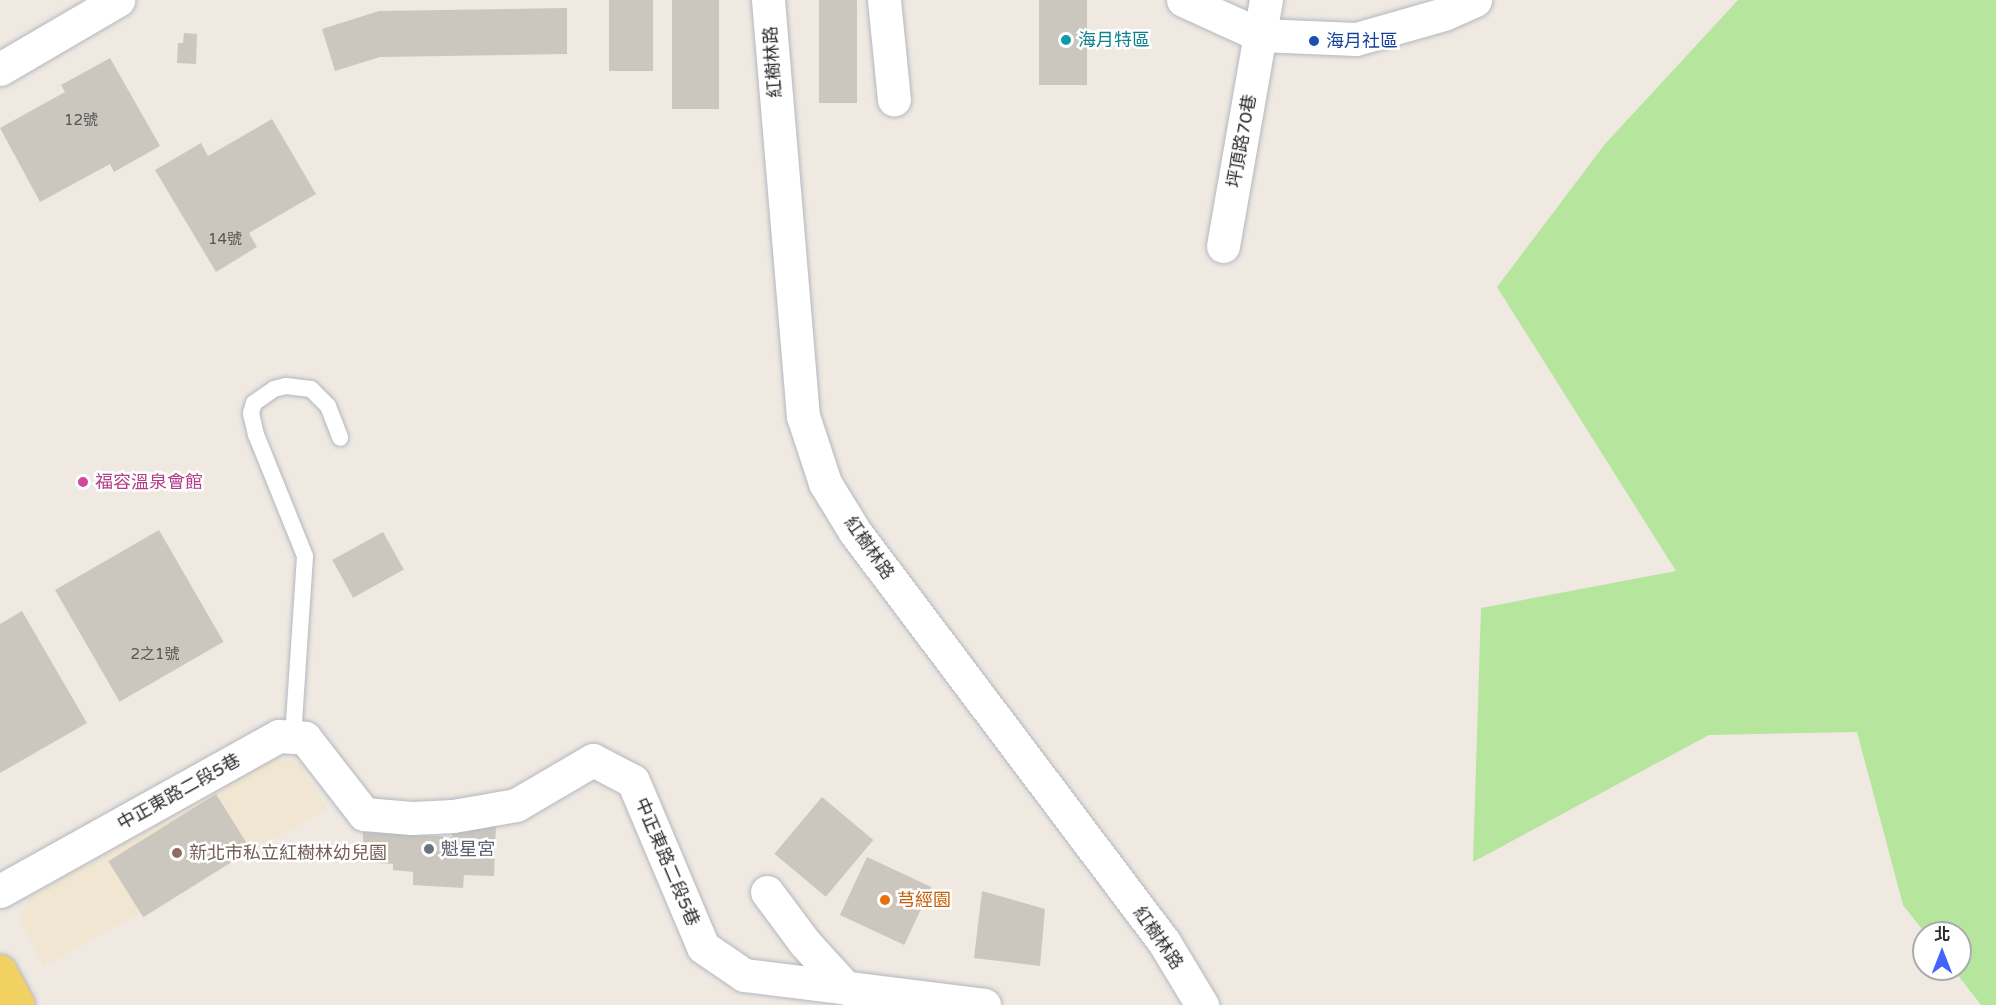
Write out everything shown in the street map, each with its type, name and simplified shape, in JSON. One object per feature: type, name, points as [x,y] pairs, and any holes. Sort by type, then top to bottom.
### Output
[{"type":"main road","points":[[0,971],[18,1005]]},
{"type":"street","points":[[0,69],[118,0]]},
{"type":"street","name":"紅樹林路","points":[[768,0],[803,416],[825,483],[855,532],[1164,942],[1202,1005]]},
{"type":"street","points":[[884,0],[894,100]]},
{"type":"street","points":[[1183,0],[1260,35],[1356,39],[1444,14],[1475,0]]},
{"type":"street","name":"坪頂路70巷","points":[[1223,246],[1266,0]]},
{"type":"street","name":"中正東路二段5巷","points":[[0,891],[279,736],[305,738],[364,814],[412,819],[453,816],[516,805],[593,760],[633,781],[703,947],[744,975],[984,1005]]},
{"type":"street","points":[[766,892],[805,943],[846,987]]},
{"type":"lane","points":[[293,737],[306,556],[256,435],[251,413],[254,403],[274,388],[286,386],[311,388],[328,406],[340,438]]},
{"type":"shaded area","name":"新北市私立紅樹林幼兒園","points":[[275,758],[298,761],[327,809],[44,966],[20,920],[29,897]]},
{"type":"green space","points":[[1738,0],[1996,0],[1996,1005],[1981,1005],[1962,981],[1972,981],[1972,921],[1916,921],[1903,905],[1857,732],[1709,735],[1473,862],[1481,608],[1676,571],[1497,287],[1605,144]]},
{"type":"building","points":[[609,0],[653,0],[653,71],[609,71]]},
{"type":"building","points":[[672,0],[719,0],[719,109],[672,109]]},
{"type":"building","points":[[819,0],[857,0],[857,103],[819,103]]},
{"type":"building","name":"海月特區","points":[[1039,0],[1087,0],[1087,85],[1039,85]]},
{"type":"building","points":[[567,8],[567,54],[380,57],[335,71],[322,29],[379,11]]},
{"type":"building","points":[[184,33],[197,34],[196,64],[177,63],[178,43],[183,43]]},
{"type":"building","points":[[110,58],[160,146],[114,172],[110,164],[40,202],[0,128],[65,92],[61,85]]},
{"type":"building","points":[[272,119],[316,194],[249,233],[257,247],[216,272],[155,170],[201,143],[208,156]]},
{"type":"building","points":[[159,530],[224,642],[120,702],[55,590]]},
{"type":"building","points":[[383,532],[404,570],[353,598],[332,560]]},
{"type":"building","points":[[22,611],[87,723],[0,773],[0,624]]},
{"type":"building","points":[[216,794],[251,850],[143,917],[108,861]]},
{"type":"building","points":[[822,797],[873,840],[826,897],[774,854]]},
{"type":"building","name":"魁星宮","points":[[452,821],[496,823],[494,876],[464,875],[463,888],[413,885],[413,872],[393,870],[393,864],[363,862],[363,832],[452,837]]},
{"type":"building","name":"芎經園","points":[[867,857],[931,887],[904,945],[840,915]]},
{"type":"building","points":[[982,891],[1045,909],[1040,966],[974,958]]},
{"type":"place","name":"海月特區","points":[[1066,40]]},
{"type":"place","name":"海月社區","points":[[1314,41]]},
{"type":"place","name":"福容溫泉會館","points":[[83,482]]},
{"type":"place","name":"魁星宮","points":[[429,849]]},
{"type":"place","name":"新北市私立紅樹林幼兒園","points":[[177,853]]},
{"type":"place","name":"芎經園","points":[[885,900]]}]
